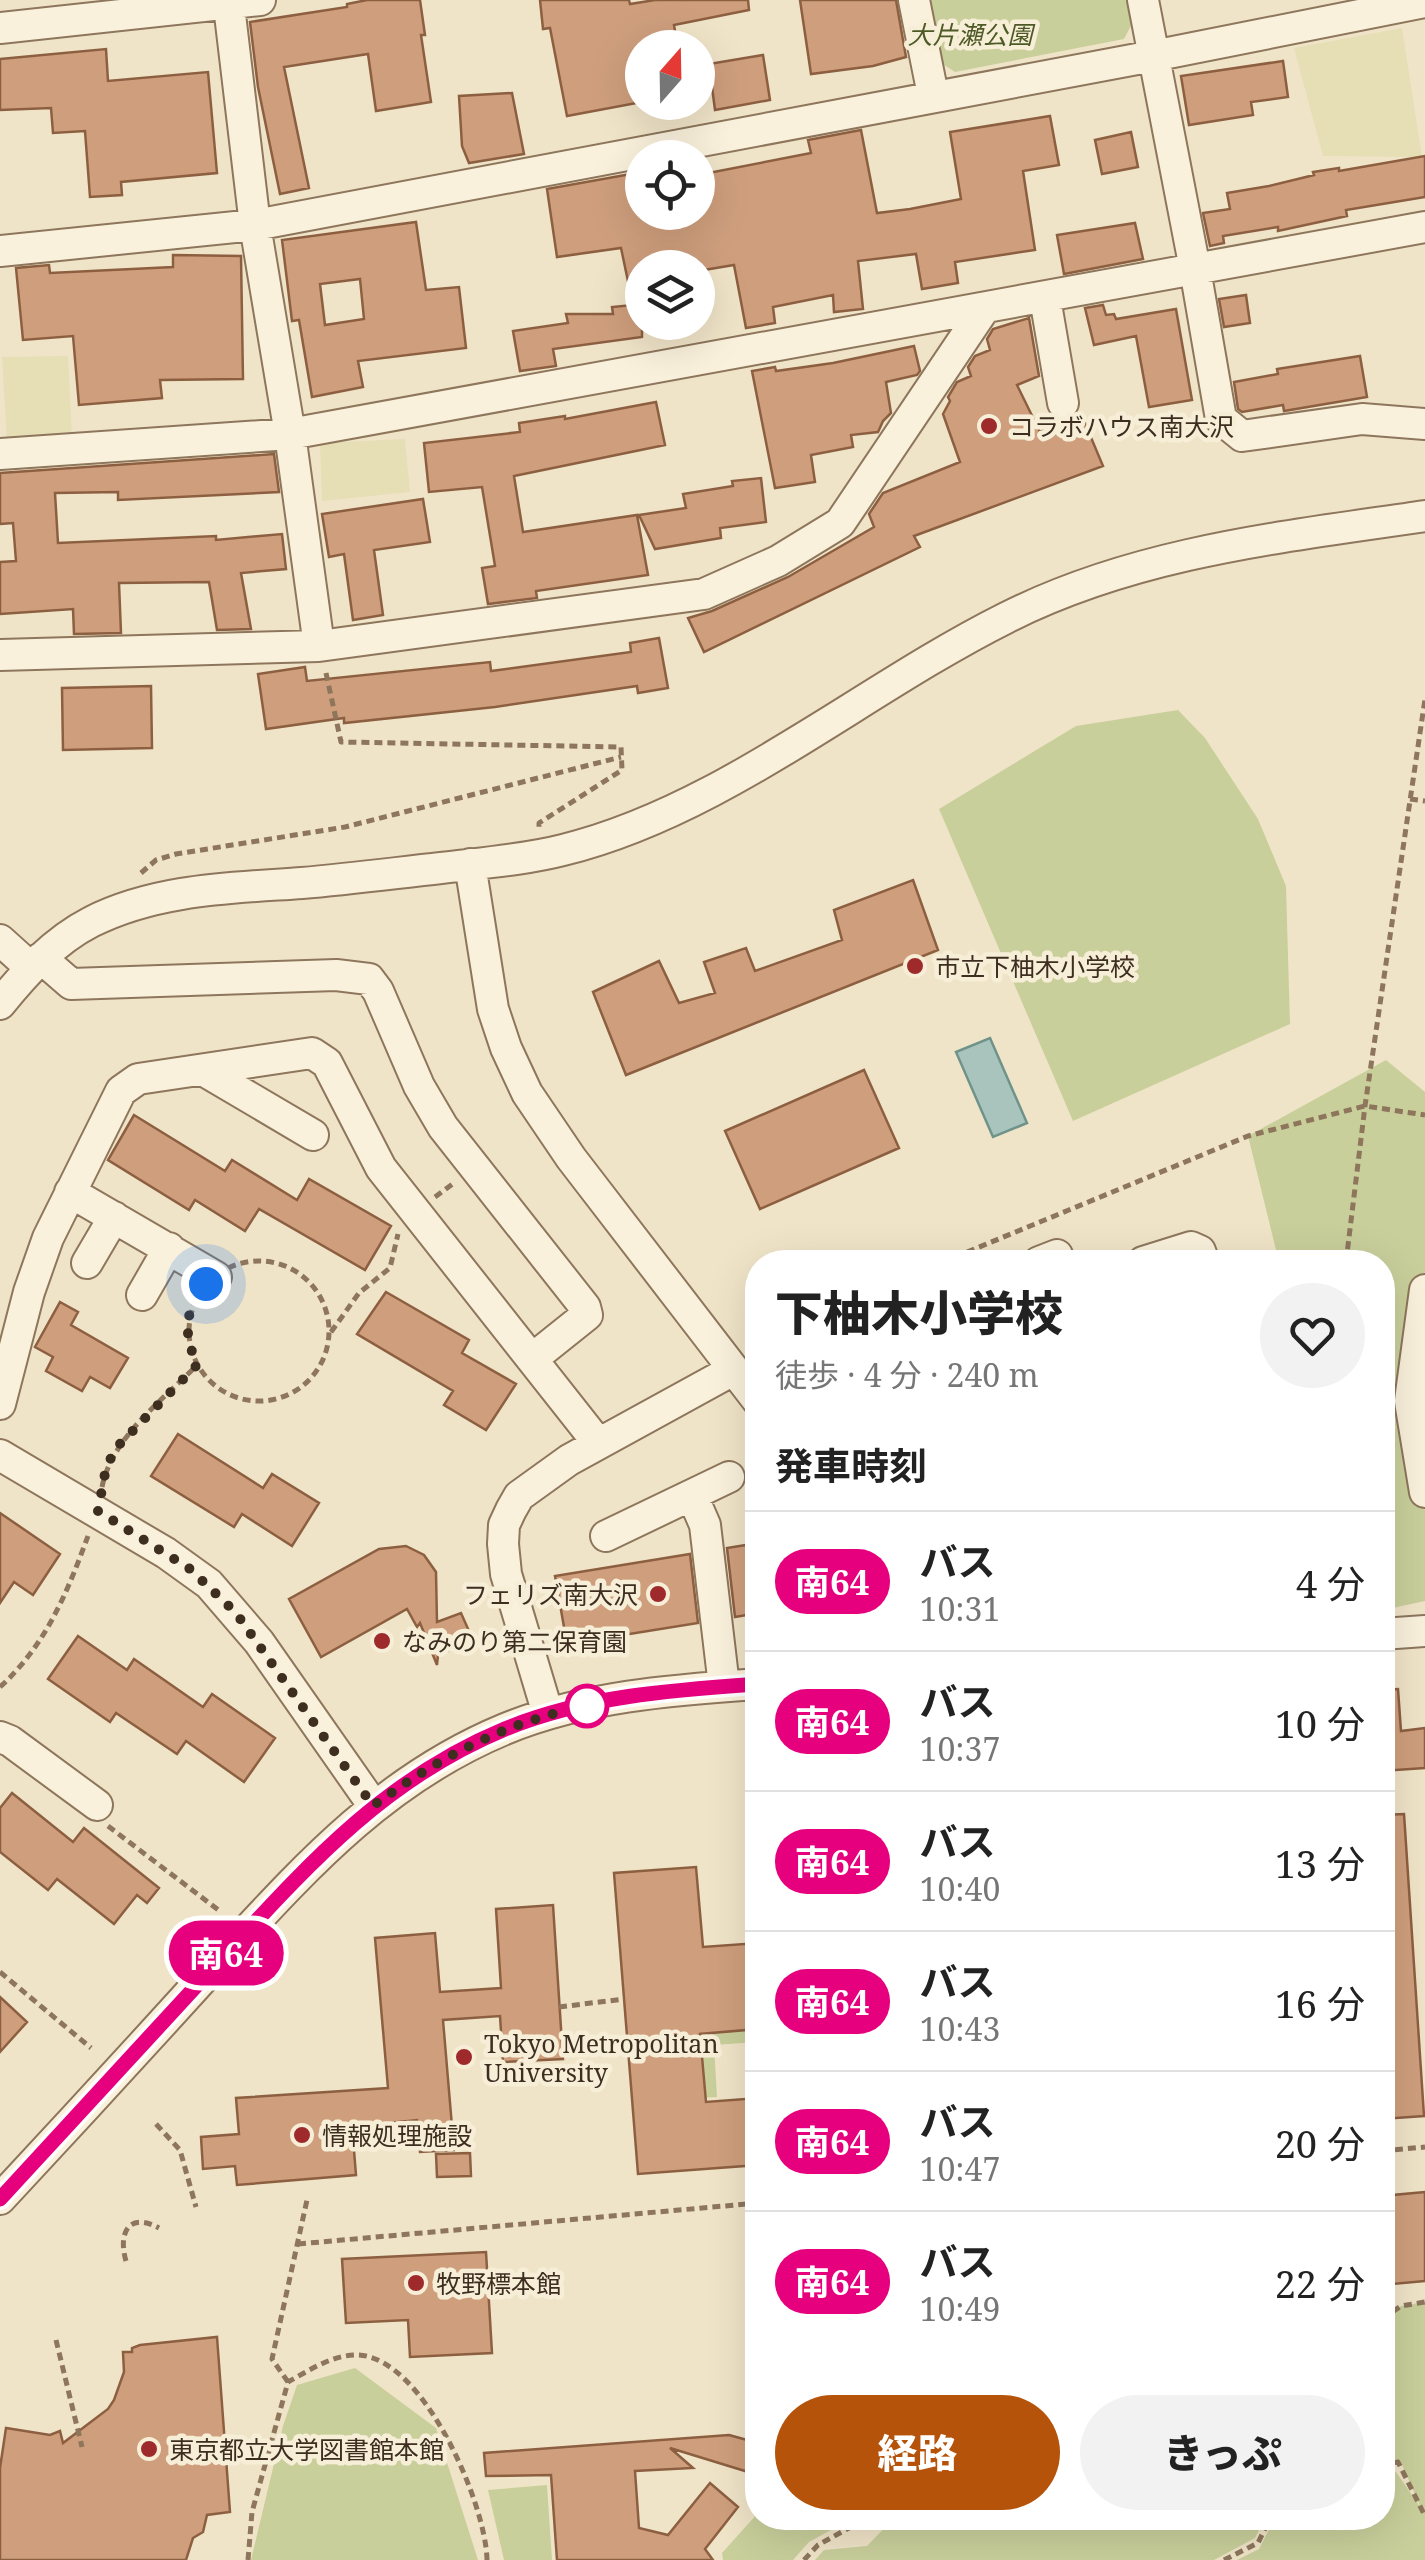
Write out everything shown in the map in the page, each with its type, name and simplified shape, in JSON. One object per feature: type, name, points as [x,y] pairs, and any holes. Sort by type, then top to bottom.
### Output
[{"type":"street","points":[[0,28],[260,0]]},
{"type":"street","points":[[914,0],[933,95]]},
{"type":"street","points":[[1143,0],[1221,419],[1242,436],[1362,420],[1425,424]]},
{"type":"street","points":[[0,251],[255,224],[1425,2]]},
{"type":"street","points":[[229,6],[255,224],[320,646]]},
{"type":"street","points":[[0,454],[290,434],[1425,227]]},
{"type":"street","points":[[1044,298],[1063,403]]},
{"type":"street","points":[[0,655],[320,646],[704,594],[778,561],[840,522],[984,309]]},
{"type":"street","points":[[0,1004],[36,963],[91,922],[165,897],[208,890],[470,864],[560,851],[655,820],[704,796],[954,645],[1069,590],[1206,550],[1425,516]]},
{"type":"street","points":[[470,864],[486,976],[514,1070],[548,1128],[745,1385]]},
{"type":"street","points":[[0,940],[71,984],[369,978],[443,1127],[585,1307],[587,1315],[532,1360]]},
{"type":"street","points":[[0,1404],[29,1292],[48,1238],[121,1091],[138,1078],[312,1053],[327,1063],[381,1168],[598,1443]]},
{"type":"street","points":[[204,1070],[313,1135]]},
{"type":"street","points":[[70,1192],[216,1277]]},
{"type":"street","points":[[87,1263],[114,1217]]},
{"type":"street","points":[[142,1294],[170,1248]]},
{"type":"street","points":[[1425,1290],[1410,1401],[1425,1492]]},
{"type":"street","points":[[548,1714],[506,1574],[504,1526],[519,1496],[598,1443],[733,1370]]},
{"type":"street","points":[[0,1455],[190,1569],[236,1613],[373,1806]]},
{"type":"street","points":[[606,1536],[729,1477]]},
{"type":"street","points":[[692,1494],[705,1525],[724,1686]]},
{"type":"street","points":[[1395,1633],[1425,1631]]},
{"type":"street","points":[[5,2184],[292,1882],[373,1806],[409,1779],[462,1749],[548,1714],[675,1689],[745,1685]]},
{"type":"street","points":[[0,1738],[10,1741],[101,1814]]},
{"type":"path","points":[[320,646],[341,742],[620,747],[622,770],[540,823]]},
{"type":"path","points":[[1347,1250],[1425,699]]},
{"type":"path","points":[[138,877],[156,860],[176,854],[346,827],[621,757]]},
{"type":"path","points":[[1410,798],[1425,801]]},
{"type":"path","points":[[972,1250],[1248,1136],[1365,1106],[1424,1114]]},
{"type":"path","points":[[328,1334],[359,1293],[390,1268],[400,1231]]},
{"type":"path","points":[[261,1261],[304,1276],[319,1298],[328,1334],[325,1359],[313,1377],[294,1393],[248,1400],[217,1386],[198,1364],[189,1343],[188,1315],[198,1293],[216,1277],[232,1267],[261,1261]]},
{"type":"path","points":[[0,1687],[24,1666],[61,1607],[98,1511],[106,1468],[116,1448],[198,1364]]},
{"type":"path","points":[[101,1814],[220,1912]]},
{"type":"path","points":[[0,1972],[91,2048]]},
{"type":"path","points":[[560,2007],[624,1999]]},
{"type":"path","points":[[156,2124],[180,2150],[196,2206]]},
{"type":"path","points":[[1395,2150],[1425,2147]]},
{"type":"path","points":[[288,2382],[272,2359],[307,2200]]},
{"type":"path","points":[[298,2244],[745,2204]]},
{"type":"path","points":[[126,2261],[120,2244],[129,2226],[150,2223],[159,2228]]},
{"type":"path","points":[[1395,2310],[1425,2302]]},
{"type":"path","points":[[56,2340],[82,2447]]},
{"type":"path","points":[[248,2560],[252,2512],[288,2382],[332,2358],[360,2356],[378,2360],[399,2372],[455,2448],[486,2540],[487,2560]]},
{"type":"path","points":[[1395,2463],[1425,2516]]},
{"type":"path","points":[[804,2560],[818,2545],[845,2530]]},
{"type":"path","points":[[1224,2560],[1258,2543],[1264,2530]]},
{"type":"shaded area","points":[[1402,28],[1422,157],[1323,156],[1294,48]]},
{"type":"shaded area","points":[[68,356],[72,437],[7,441],[2,357]]},
{"type":"shaded area","points":[[405,439],[410,492],[322,501],[320,443]]},
{"type":"green space","name":"大片瀬公園","points":[[926,0],[1128,0],[1133,22],[1124,39],[955,72],[938,61]]},
{"type":"green space","points":[[1178,710],[1205,738],[1258,819],[1286,886],[1290,1024],[1073,1121],[939,809],[1076,726]]},
{"type":"green space","points":[[1386,1060],[1425,1092],[1425,1601],[1395,1607],[1395,1250],[1276,1250],[1248,1136]]},
{"type":"green space","points":[[745,2022],[745,2043],[714,2045],[717,2097],[701,2098],[697,2038],[712,2037],[711,2024]]},
{"type":"green space","points":[[1425,2302],[1425,2560],[1237,2560],[1259,2549],[1269,2530],[1395,2530],[1395,2472],[1421,2508],[1400,2460],[1395,2461],[1395,2311]]},
{"type":"green space","points":[[355,2368],[436,2428],[478,2560],[251,2560],[283,2426],[297,2385]]},
{"type":"green space","points":[[547,2485],[552,2560],[504,2560],[488,2490]]},
{"type":"green space","points":[[745,2527],[831,2530],[809,2542],[793,2560],[723,2560],[722,2553]]},
{"type":"green space","points":[[882,2530],[1259,2530],[1255,2538],[1214,2560],[815,2560],[824,2550],[867,2546]]},
{"type":"water","points":[[990,1038],[1027,1123],[993,1137],[956,1052]]},
{"type":"building","points":[[367,0],[420,0],[431,102],[376,111],[368,54],[284,67],[309,188],[280,194],[258,87],[250,22],[347,7]]},
{"type":"building","points":[[540,0],[629,0],[630,4],[655,0],[748,0],[749,10],[674,25],[675,30],[625,30],[625,105],[567,116],[550,28],[543,29]]},
{"type":"building","points":[[800,0],[896,0],[906,57],[873,66],[811,74]]},
{"type":"building","points":[[106,49],[108,81],[208,72],[217,173],[121,182],[122,195],[90,197],[85,131],[53,133],[51,108],[0,110],[0,59]]},
{"type":"building","points":[[763,55],[770,100],[715,110],[715,63]]},
{"type":"building","points":[[1283,61],[1288,97],[1251,102],[1253,115],[1189,125],[1181,76]]},
{"type":"building","points":[[512,93],[524,154],[469,163],[462,146],[459,96]]},
{"type":"building","points":[[1050,116],[1059,165],[1023,171],[1035,250],[955,262],[958,283],[922,289],[916,254],[858,261],[863,309],[834,312],[833,295],[773,307],[775,323],[746,328],[734,265],[715,268],[715,250],[625,250],[625,267],[621,248],[557,257],[547,189],[625,175],[625,230],[715,230],[715,172],[811,153],[808,140],[861,130],[877,213],[910,209],[961,199],[950,132]]},
{"type":"building","points":[[1131,132],[1138,167],[1102,174],[1095,140]]},
{"type":"building","points":[[1425,156],[1425,197],[1346,210],[1347,216],[1278,231],[1278,227],[1223,236],[1224,243],[1210,246],[1203,213],[1230,209],[1227,193],[1269,186],[1314,175],[1313,172]]},
{"type":"building","points":[[416,222],[426,290],[459,287],[466,348],[358,361],[363,387],[312,397],[299,320],[292,321],[282,240]],"holes":[[[360,279],[364,319],[325,325],[320,284]]]},
{"type":"building","points":[[1135,223],[1143,259],[1064,274],[1057,235]]},
{"type":"building","points":[[173,255],[241,256],[243,379],[160,380],[162,398],[79,405],[73,336],[23,340],[16,268],[49,265],[50,273],[173,267]]},
{"type":"building","points":[[1246,295],[1250,323],[1224,327],[1219,299]]},
{"type":"building","points":[[1103,305],[1106,315],[1114,314],[1116,319],[1176,309],[1192,400],[1149,407],[1136,336],[1094,345],[1085,308]]},
{"type":"building","points":[[625,306],[625,339],[553,349],[556,366],[520,371],[513,331],[568,323],[566,314],[613,314],[612,307]]},
{"type":"building","name":"コラボハウス南大沢","points":[[1029,318],[1039,376],[1017,385],[1040,432],[1082,416],[1103,466],[914,536],[920,547],[704,652],[688,618],[788,577],[874,527],[869,514],[883,493],[960,462],[943,414],[950,401],[948,397],[957,382],[971,376],[968,367],[975,356],[990,350],[987,339],[993,329]]},
{"type":"building","points":[[914,346],[920,371],[886,382],[891,413],[878,432],[851,435],[853,447],[811,455],[815,482],[775,488],[752,371],[833,363]]},
{"type":"building","points":[[1360,356],[1367,397],[1284,411],[1283,405],[1242,412],[1238,409],[1234,382],[1278,374],[1277,369]]},
{"type":"building","points":[[656,402],[665,445],[514,476],[523,532],[637,515],[648,575],[536,591],[537,598],[488,604],[482,568],[495,566],[482,487],[429,492],[424,443],[520,432],[519,423],[565,419]]},
{"type":"building","points":[[274,454],[279,492],[118,500],[118,492],[55,493],[58,543],[216,536],[216,540],[282,534],[286,569],[241,573],[251,629],[217,630],[209,582],[119,583],[121,633],[74,634],[73,609],[0,614],[0,562],[16,561],[13,523],[0,524],[0,473]]},
{"type":"building","points":[[761,478],[766,522],[720,528],[721,538],[655,549],[639,515],[686,508],[683,494]]},
{"type":"building","points":[[423,499],[430,542],[374,550],[383,615],[353,620],[344,554],[329,557],[322,514]]},
{"type":"building","points":[[659,638],[668,688],[638,693],[637,686],[495,707],[344,723],[344,718],[266,729],[258,674],[305,667],[307,681],[490,662],[491,671],[631,652],[630,643]]},
{"type":"building","points":[[151,686],[152,748],[63,750],[62,688]]},
{"type":"building","points":[[913,880],[938,950],[626,1075],[593,992],[659,961],[679,1003],[715,993],[704,962],[746,948],[755,971],[842,940],[834,910]]},
{"type":"building","points":[[864,1070],[899,1148],[760,1209],[725,1131]]},
{"type":"building","points":[[134,1115],[225,1171],[232,1160],[297,1200],[309,1179],[391,1226],[365,1270],[259,1209],[245,1231],[195,1200],[189,1210],[108,1160]]},
{"type":"building","points":[[386,1292],[469,1340],[462,1353],[516,1384],[486,1430],[444,1405],[453,1391],[357,1334]]},
{"type":"building","points":[[60,1302],[78,1312],[71,1325],[128,1358],[110,1388],[90,1377],[82,1391],[46,1371],[53,1357],[35,1347]]},
{"type":"building","points":[[178,1434],[263,1488],[272,1474],[319,1503],[292,1546],[242,1514],[234,1527],[151,1476]]},
{"type":"building","points":[[0,1513],[60,1554],[33,1595],[14,1582],[0,1603]]},
{"type":"building","points":[[745,1545],[745,1615],[735,1617],[727,1548]]},
{"type":"building","points":[[406,1546],[424,1555],[436,1572],[437,1622],[461,1613],[473,1640],[438,1655],[437,1665],[420,1623],[417,1627],[407,1609],[321,1657],[289,1599],[379,1549]]},
{"type":"building","name":"フェリズ南大沢","points":[[690,1554],[698,1623],[567,1644],[555,1576]]},
{"type":"building","points":[[78,1636],[127,1670],[134,1659],[203,1707],[212,1694],[275,1738],[244,1782],[186,1741],[177,1754],[116,1713],[110,1722],[48,1679]]},
{"type":"building","points":[[1395,1689],[1401,1731],[1425,1728],[1425,1768],[1395,1770]]},
{"type":"building","points":[[12,1793],[73,1842],[84,1828],[159,1888],[147,1903],[137,1895],[114,1924],[57,1879],[48,1890],[0,1852],[0,1808]]},
{"type":"building","points":[[1395,1814],[1404,1814],[1424,2116],[1395,2118]]},
{"type":"building","points":[[696,1867],[703,1947],[745,1944],[745,2030],[700,2034],[706,2102],[745,2099],[745,2166],[638,2174],[614,1873]]},
{"type":"building","points":[[553,1905],[563,2059],[503,2062],[500,2016],[443,2020],[454,2150],[420,2152],[417,2120],[378,2124],[380,2136],[353,2138],[356,2175],[237,2185],[235,2166],[203,2169],[201,2137],[239,2134],[236,2098],[388,2088],[375,1938],[435,1933],[440,1992],[501,1988],[496,1909]]},
{"type":"building","points":[[0,1997],[27,2022],[0,2052]]},
{"type":"building","points":[[470,2153],[471,2176],[437,2177],[436,2154]]},
{"type":"building","points":[[1425,2192],[1425,2281],[1395,2284],[1395,2195]]},
{"type":"building","name":"牧野標本館","points":[[486,2252],[492,2353],[410,2357],[408,2320],[346,2323],[342,2259]]},
{"type":"building","name":"東京都立大学図書館本館","points":[[217,2337],[230,2512],[207,2515],[203,2532],[193,2538],[186,2560],[0,2560],[0,2468],[6,2428],[50,2435],[60,2431],[63,2443],[108,2409],[114,2400],[124,2372],[123,2352],[132,2352],[132,2348],[140,2345]]},
{"type":"building","points":[[729,2435],[745,2439],[745,2471],[670,2448],[693,2468],[635,2471],[639,2528],[668,2535],[710,2483],[738,2507],[705,2549],[713,2560],[557,2560],[551,2475],[486,2476],[484,2453]]},
{"type":"bus line","name":"南64","points":[[0,2199],[314,1859],[409,1779],[462,1749],[548,1714],[675,1689],[745,1685]]},
{"type":"place","name":"コラボハウス南大沢","points":[[989,426]]},
{"type":"place","name":"市立下柚木小学校","points":[[915,966]]},
{"type":"place","name":"フェリズ南大沢","points":[[658,1594]]},
{"type":"place","name":"なみのり第二保育園","points":[[382,1641]]},
{"type":"place","name":"Tokyo Metropolitan University","points":[[464,2057]]},
{"type":"place","name":"情報処理施設","points":[[302,2135]]},
{"type":"place","name":"牧野標本館","points":[[416,2283]]},
{"type":"place","name":"東京都立大学図書館本館","points":[[149,2449]]},
{"type":"route","points":[[206,1284],[192,1302],[188,1315],[189,1343],[198,1364],[116,1448],[106,1468],[98,1511],[210,1584],[259,1642],[373,1806],[409,1779],[462,1749],[507,1728],[587,1706]]}]
